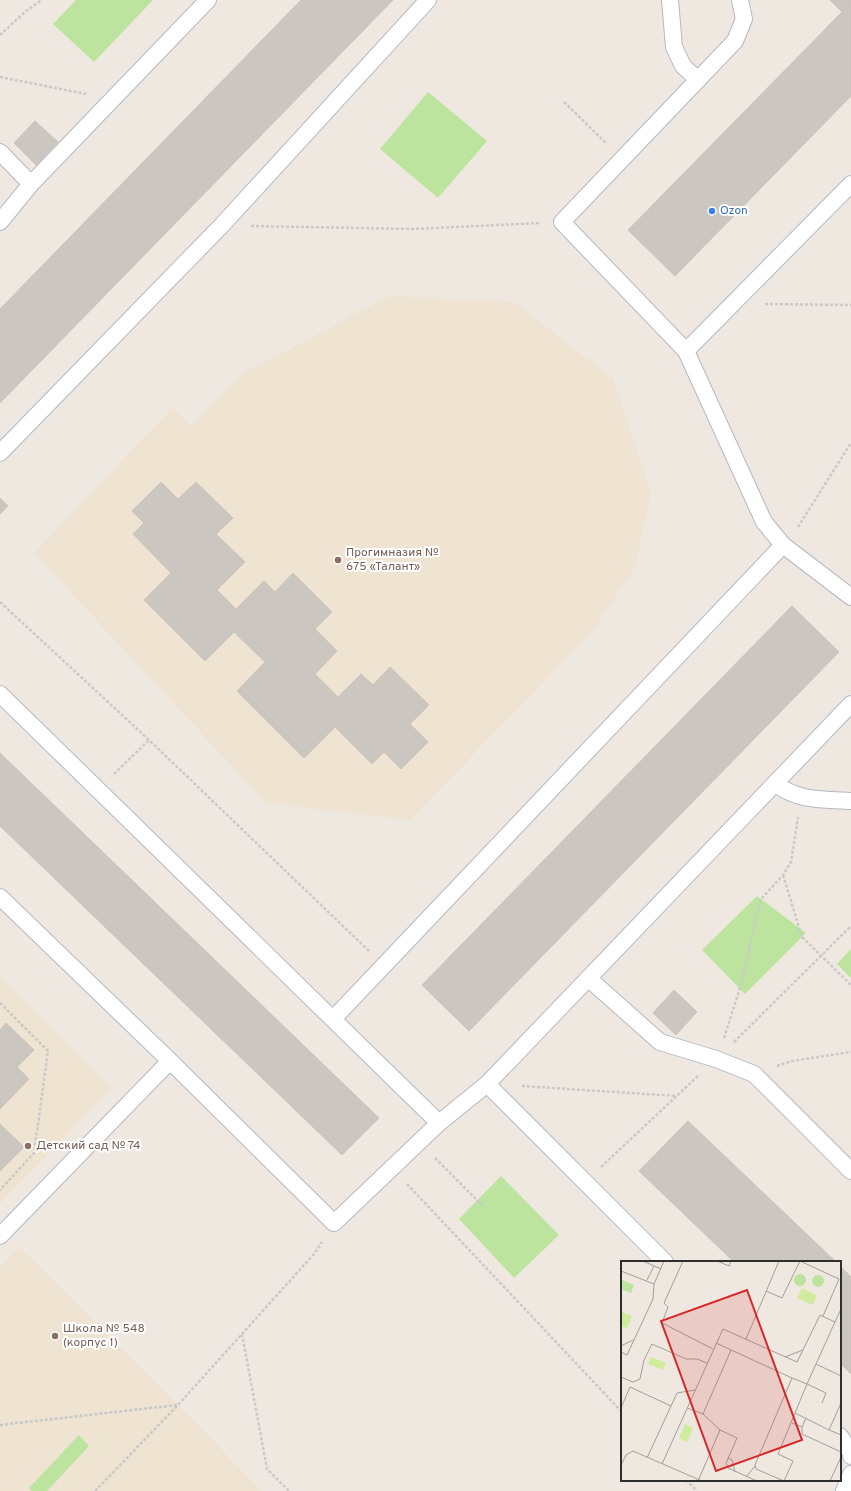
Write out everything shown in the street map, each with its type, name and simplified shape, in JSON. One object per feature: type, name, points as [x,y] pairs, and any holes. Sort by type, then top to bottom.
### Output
[{"type":"lane","points":[[0,222],[31,184],[208,0]]},
{"type":"lane","points":[[0,453],[222,225],[428,0]]},
{"type":"lane","points":[[670,0],[674,46],[683,66],[698,80]]},
{"type":"lane","points":[[740,0],[744,19],[736,41],[562,222],[686,351],[764,522],[783,544],[851,597]]},
{"type":"lane","points":[[0,152],[31,184]]},
{"type":"lane","points":[[686,351],[730,304],[851,184]]},
{"type":"lane","points":[[333,1019],[783,544]]},
{"type":"lane","points":[[0,694],[439,1123]]},
{"type":"lane","points":[[0,897],[170,1061],[334,1223],[439,1123],[486,1084],[851,704]]},
{"type":"lane","points":[[775,783],[786,792],[801,798],[851,801]]},
{"type":"lane","points":[[588,978],[660,1042],[716,1059],[754,1074],[851,1171]]},
{"type":"lane","points":[[0,1236],[170,1061]]},
{"type":"lane","points":[[486,1084],[664,1261]]},
{"type":"lane","points":[[841,1438],[851,1453],[851,1456]]},
{"type":"lane","points":[[844,1491],[851,1474]]},
{"type":"path","points":[[0,35],[26,11],[42,0]]},
{"type":"path","points":[[0,77],[113,99]]},
{"type":"path","points":[[564,102],[622,159]]},
{"type":"path","points":[[222,225],[413,230],[562,222]]},
{"type":"path","points":[[730,304],[851,305]]},
{"type":"path","points":[[783,544],[800,525],[851,443]]},
{"type":"path","points":[[0,602],[149,740],[383,965]]},
{"type":"path","points":[[98,790],[149,740]]},
{"type":"path","points":[[716,1059],[740,988],[761,899],[783,875],[791,862],[795,848],[801,798]]},
{"type":"path","points":[[783,875],[802,937],[851,985]]},
{"type":"path","points":[[585,1183],[716,1059],[851,926]]},
{"type":"path","points":[[0,1003],[48,1051],[34,1153],[0,1190]]},
{"type":"path","points":[[754,1074],[792,1061],[851,1052]]},
{"type":"path","points":[[486,1084],[677,1096]]},
{"type":"path","points":[[420,1142],[483,1206]]},
{"type":"path","points":[[392,1168],[621,1411]]},
{"type":"path","points":[[95,1491],[178,1405],[314,1254],[334,1223]]},
{"type":"path","points":[[242,1333],[267,1469],[289,1491]]},
{"type":"path","points":[[0,1425],[178,1405]]},
{"type":"path","points":[[687,1481],[697,1491]]},
{"type":"shaded area","name":"Прогимназия № 675 «Талант»","points":[[390,296],[514,302],[613,379],[651,493],[635,567],[591,633],[410,820],[266,803],[34,553],[172,408],[191,426],[242,374]]},
{"type":"shaded area","name":"Детский сад № 74","points":[[0,976],[112,1088],[0,1204]]},
{"type":"shaded area","name":"Школа № 548 (корпус 1)","points":[[19,1247],[262,1491],[0,1491],[0,1268]]},
{"type":"green space","points":[[76,0],[153,0],[94,62],[53,24]]},
{"type":"green space","points":[[428,92],[487,141],[438,198],[380,149]]},
{"type":"green space","points":[[757,896],[806,933],[745,994],[702,950]]},
{"type":"green space","points":[[851,949],[851,978],[837,964]]},
{"type":"green space","points":[[501,1176],[559,1235],[514,1278],[459,1219]]},
{"type":"green space","points":[[79,1435],[89,1446],[47,1491],[32,1491],[29,1488]]},
{"type":"building","points":[[301,0],[393,0],[0,403],[0,309]]},
{"type":"building","points":[[830,0],[851,0],[851,96],[675,276],[628,230],[842,12]]},
{"type":"building","points":[[35,121],[58,142],[36,165],[14,143]]},
{"type":"building","points":[[161,482],[178,499],[196,482],[233,518],[216,534],[245,562],[217,590],[236,609],[264,581],[275,592],[293,573],[332,612],[315,629],[337,651],[315,674],[338,697],[361,674],[373,685],[390,667],[429,705],[410,724],[428,742],[401,769],[384,752],[372,764],[335,727],[304,758],[237,691],[265,662],[234,632],[205,661],[144,600],[171,573],[133,534],[144,523],[132,511]]},
{"type":"building","points":[[0,498],[8,506],[0,514]]},
{"type":"building","points":[[792,606],[839,652],[469,1031],[422,985]]},
{"type":"building","points":[[0,753],[379,1118],[342,1155],[0,826]]},
{"type":"building","points":[[674,990],[697,1012],[676,1035],[653,1013]]},
{"type":"building","points":[[6,1023],[34,1050],[17,1067],[29,1079],[0,1109],[0,1030]]},
{"type":"building","points":[[688,1121],[835,1261],[733,1261],[639,1171]]},
{"type":"building","points":[[0,1124],[24,1147],[0,1171]]},
{"type":"building","points":[[841,1267],[851,1277],[851,1374],[841,1364]]},
{"type":"place","name":"Ozon","points":[[712,211]]},
{"type":"place","name":"Прогимназия № 675 «Талант»","points":[[338,560]]},
{"type":"place","name":"Детский сад № 74","points":[[28,1146]]},
{"type":"place","name":"Школа № 548 (корпус 1)","points":[[55,1336]]}]
